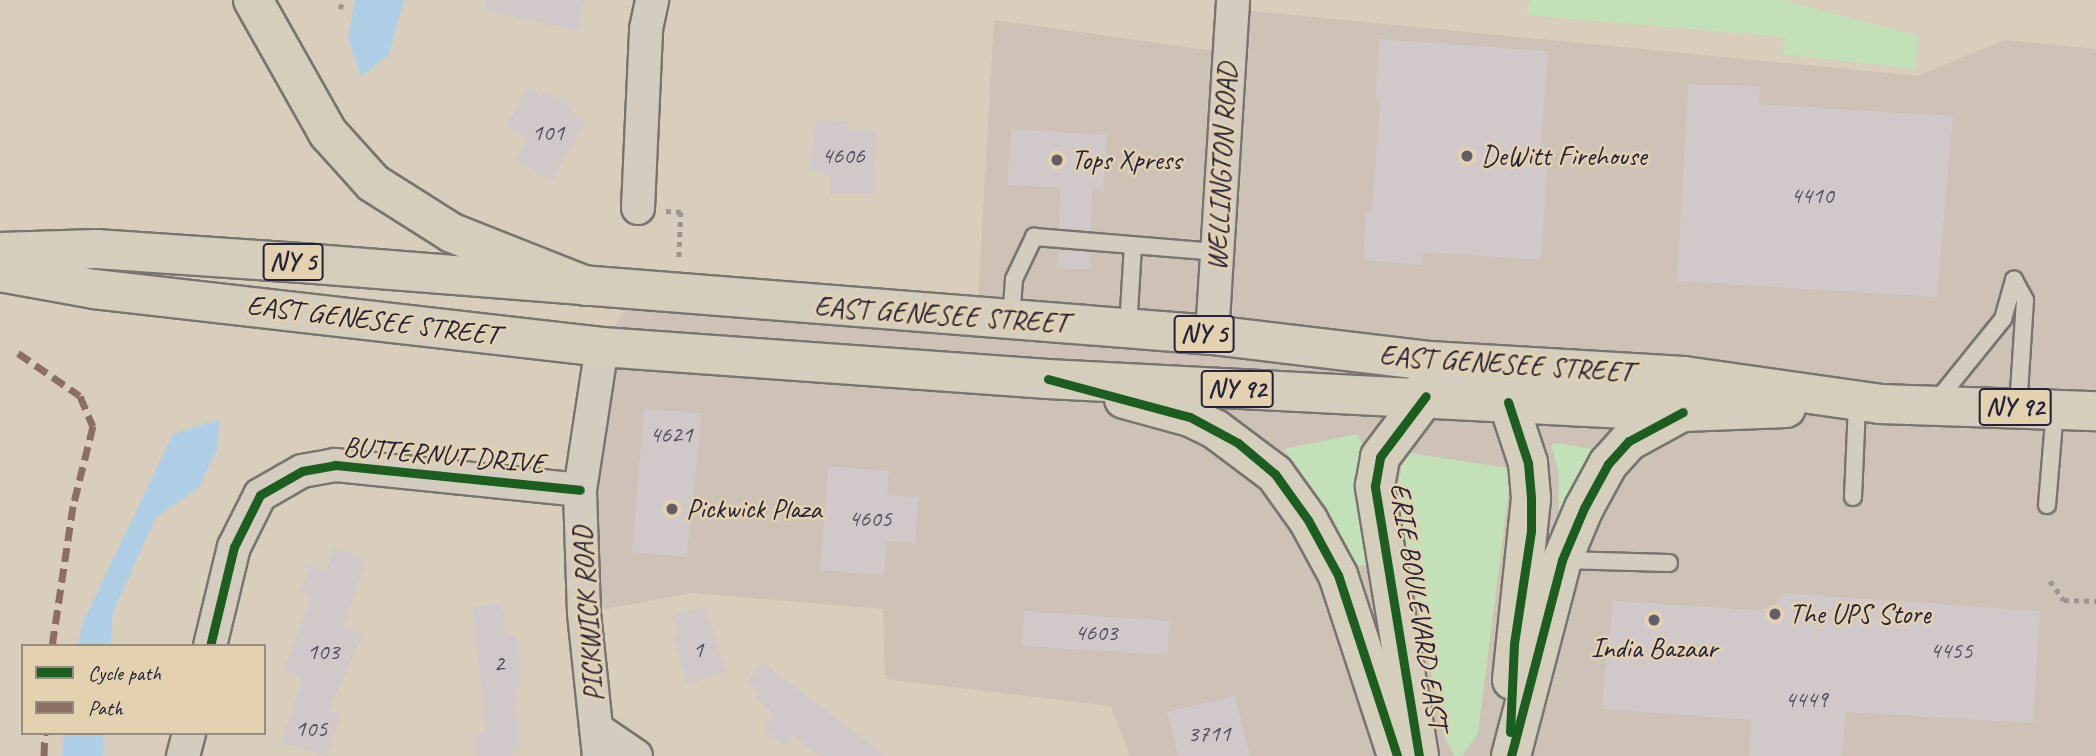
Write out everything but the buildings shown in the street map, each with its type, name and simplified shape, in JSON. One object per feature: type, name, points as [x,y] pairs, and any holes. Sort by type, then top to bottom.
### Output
[{"type":"main road","points":[[253,0],[328,134],[373,184],[452,233],[586,286]]},
{"type":"main road","name":"EAST GENESEE STREET","points":[[0,252],[96,249],[1212,335],[1428,378]]},
{"type":"main road","name":"EAST GENESEE STREET","points":[[0,272],[94,289],[602,347],[1048,379],[1428,378],[1509,384],[1683,412],[1868,405],[2096,411]]},
{"type":"main road","points":[[602,347],[636,292]]},
{"type":"main road","name":"EAST GENESEE STREET","points":[[1509,384],[1684,376],[1868,405]]},
{"type":"main road","name":"ERIE BOULEVARD EAST","points":[[1419,756],[1375,486],[1380,457],[1428,378]]},
{"type":"main road","name":"NY 5","points":[[1048,379],[1190,417],[1238,443],[1275,474],[1308,520],[1338,575],[1397,756]]},
{"type":"main road","points":[[1509,384],[1528,463],[1531,499],[1531,531],[1514,644],[1510,756]]},
{"type":"main road","points":[[1510,756],[1562,560],[1608,464],[1629,441],[1683,412]]},
{"type":"street","points":[[638,208],[646,29],[652,0]]},
{"type":"street","name":"WELLINGTON ROAD","points":[[1212,335],[1233,0]]},
{"type":"street","name":"PICKWICK ROAD","points":[[598,743],[584,613],[580,491],[602,347]]},
{"type":"street","name":"BUTTERNUT DRIVE","points":[[210,644],[234,547],[260,495],[302,471],[335,465],[580,491]]},
{"type":"street","points":[[183,756],[188,735]]},
{"type":"street","points":[[598,743],[636,756]]},
{"type":"lane","points":[[1011,320],[1014,279],[1034,237],[1096,239],[1133,246],[1216,252]]},
{"type":"lane","points":[[1128,329],[1133,246]]},
{"type":"lane","points":[[1933,405],[2003,319],[2014,280],[2025,300],[2048,505]]},
{"type":"lane","points":[[1853,497],[1868,405]]},
{"type":"lane","points":[[1562,560],[1669,563]]},
{"type":"path","points":[[341,9],[343,0]]},
{"type":"path","points":[[638,208],[681,212],[677,295]]},
{"type":"path","points":[[2050,581],[2064,600],[2096,601]]},
{"type":"shaded area","points":[[1231,9],[1918,76],[2004,40],[2096,49],[2096,756],[1130,756],[1111,706],[885,679],[883,609],[691,593],[584,613],[602,347],[636,292],[977,318],[994,20],[1228,53]]},
{"type":"green space","points":[[1530,0],[1784,0],[1919,36],[1915,69],[1782,54],[1785,37],[1527,15]]},
{"type":"green space","points":[[1357,434],[1363,446],[1358,472],[1372,564],[1358,567],[1327,508],[1284,449]]},
{"type":"green space","points":[[1557,443],[1603,451],[1558,522],[1559,473],[1551,445]]},
{"type":"green space","points":[[1404,452],[1507,468],[1509,488],[1478,734],[1462,756],[1455,756],[1444,736],[1396,499]]},
{"type":"water","points":[[355,0],[404,0],[389,54],[361,77],[348,38]]},
{"type":"water","points":[[220,419],[217,449],[199,488],[156,517],[113,612],[111,644],[78,644],[83,622],[173,434]]},
{"type":"water","points":[[64,735],[104,735],[103,756],[62,756]]},
{"type":"marked path","points":[[18,353],[80,396],[93,426],[73,506],[52,644]]},
{"type":"marked path","points":[[44,756],[45,735]]},
{"type":"cycle path","points":[[1048,379],[1190,417],[1238,443],[1275,474],[1308,520],[1338,575],[1397,756]]},
{"type":"cycle path","points":[[1419,756],[1375,486],[1380,457],[1426,396]]},
{"type":"cycle path","points":[[1508,402],[1528,463],[1531,499],[1531,531],[1514,644],[1510,732]]},
{"type":"cycle path","points":[[1511,756],[1562,560],[1584,508],[1608,464],[1629,441],[1683,412]]},
{"type":"cycle path","points":[[210,644],[234,547],[260,495],[302,471],[335,465],[580,490]]},
{"type":"place","name":"DeWitt Firehouse","points":[[1467,156]]},
{"type":"place","name":"Tops Xpress","points":[[1057,160]]},
{"type":"place","name":"Pickwick Plaza","points":[[672,509]]},
{"type":"place","name":"The UPS Store","points":[[1775,614]]},
{"type":"place","name":"India Bazaar","points":[[1654,620]]}]
